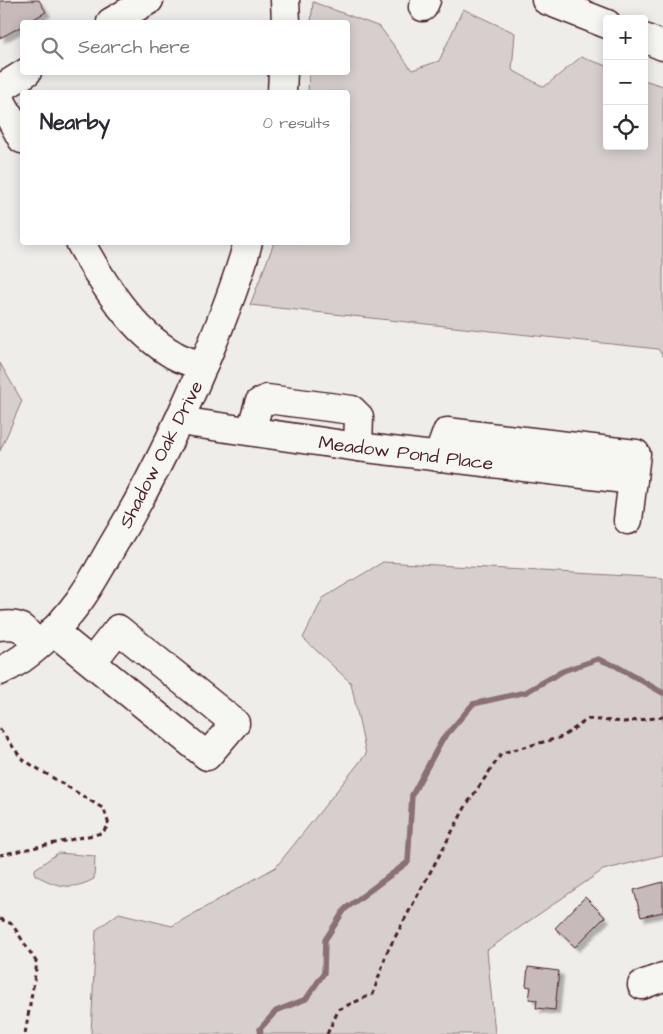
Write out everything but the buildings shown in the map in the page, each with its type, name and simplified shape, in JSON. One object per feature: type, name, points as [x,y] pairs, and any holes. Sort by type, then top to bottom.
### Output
[{"type":"street","points":[[114,20],[149,0]]},
{"type":"street","points":[[285,0],[286,20]]},
{"type":"street","points":[[549,1],[603,22]]},
{"type":"street","points":[[648,40],[663,46]]},
{"type":"street","points":[[0,89],[23,75]]},
{"type":"street","points":[[282,90],[283,75]]},
{"type":"street","points":[[0,99],[20,135]]},
{"type":"street","points":[[82,245],[94,267],[137,326],[174,356],[203,366]]},
{"type":"street","name":"Shadow Oak Drive","points":[[0,672],[10,667],[45,638],[79,601],[136,507],[179,421],[203,366],[236,285],[247,245]]},
{"type":"street","name":"Meadow Pond Place","points":[[179,421],[358,447],[633,480],[628,520]]},
{"type":"street","points":[[0,626],[13,624],[92,662],[207,756],[235,723],[118,629],[92,662]]},
{"type":"path","points":[[327,1034],[339,1009],[373,994],[387,952],[467,804],[502,753],[562,737],[588,719],[624,722],[663,717]]},
{"type":"path","points":[[0,729],[22,759],[104,809],[109,826],[102,833],[0,854]]},
{"type":"path","points":[[0,919],[12,924],[37,963],[25,1034]]},
{"type":"shaded area","points":[[313,2],[380,27],[412,70],[439,61],[463,9],[515,33],[512,70],[544,87],[581,57],[603,65],[603,150],[648,150],[648,81],[663,86],[663,356],[658,349],[250,305],[273,245],[350,245],[350,90],[308,90],[309,75],[350,75],[350,20],[311,20]]},
{"type":"shaded area","points":[[0,363],[22,401],[0,451]]},
{"type":"shaded area","points":[[383,562],[663,578],[663,855],[603,870],[487,950],[495,1034],[91,1034],[96,930],[119,913],[172,926],[276,867],[366,754],[351,683],[303,638],[323,598]]},
{"type":"shaded area","points":[[58,853],[95,856],[94,879],[78,885],[64,886],[35,875],[35,869]]},
{"type":"waterway","points":[[261,1034],[260,1029],[276,1011],[306,999],[324,973],[325,940],[345,909],[408,862],[412,795],[442,740],[473,704],[526,692],[563,671],[598,659],[616,666],[663,693]]}]
